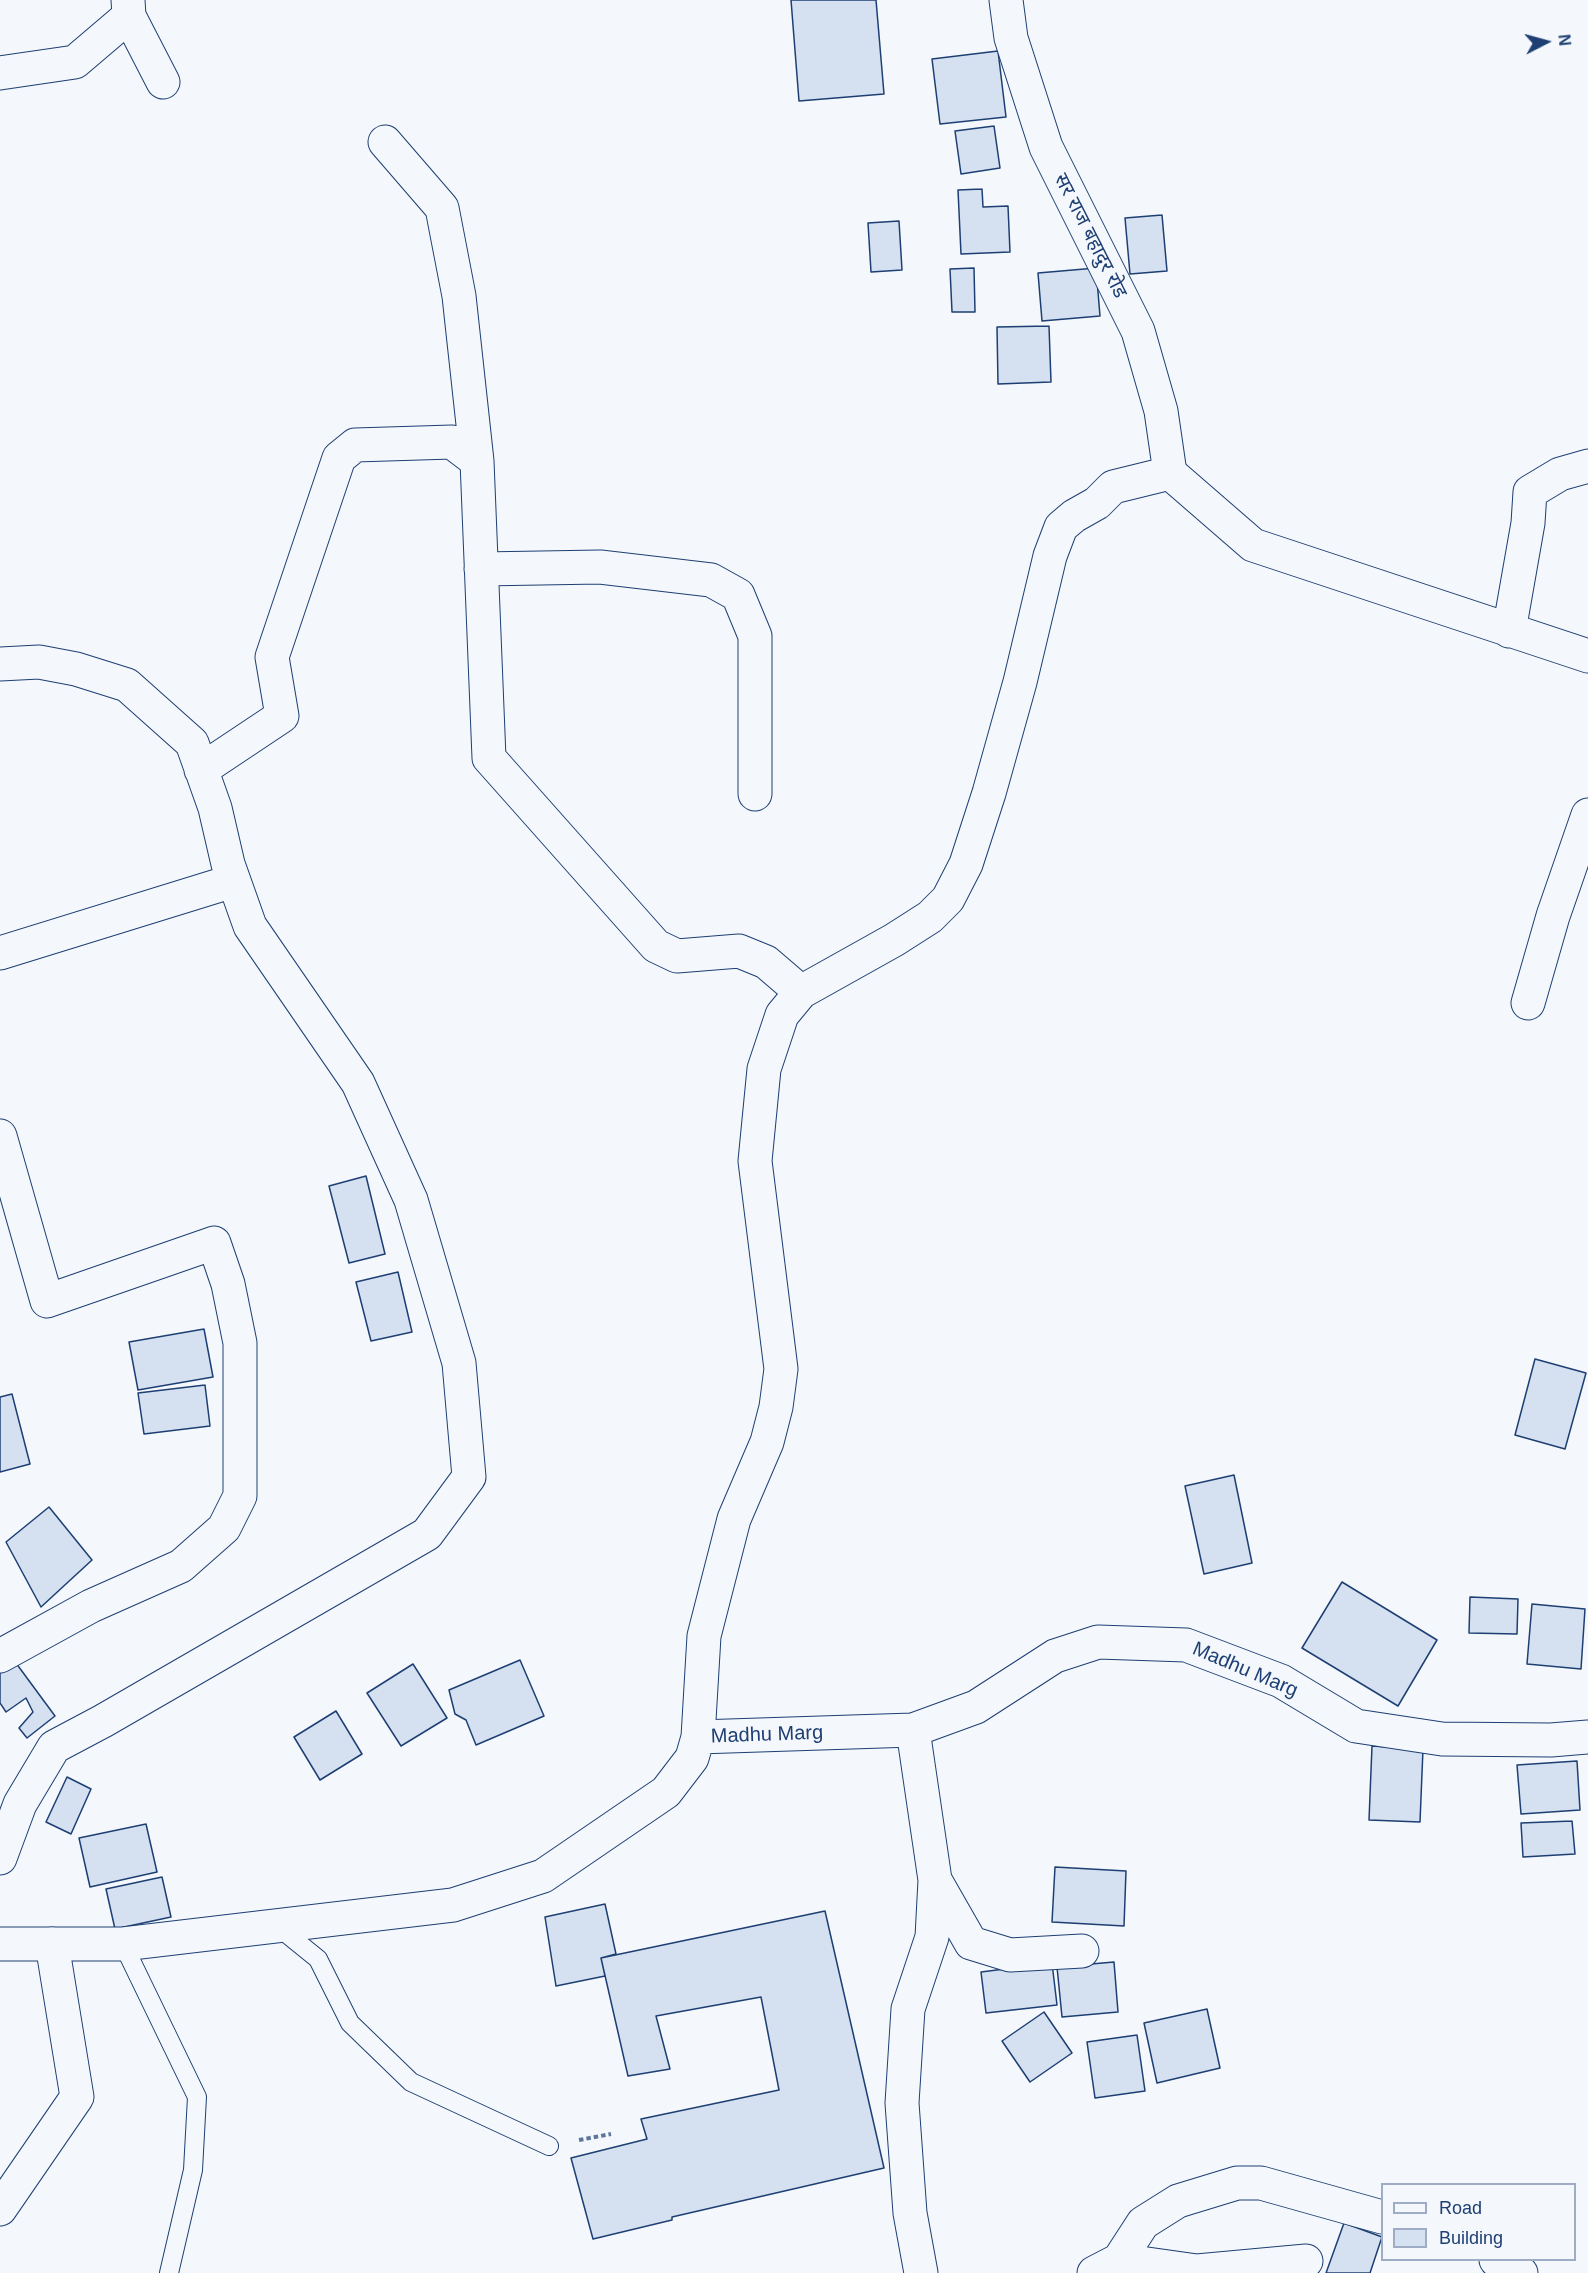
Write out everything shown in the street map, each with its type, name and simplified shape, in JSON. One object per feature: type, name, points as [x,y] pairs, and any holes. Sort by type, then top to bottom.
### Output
[{"type":"street","name":"सर राज बहादुर रोड","points":[[1006,0],[1011,38],[1046,147],[1138,331],[1161,411],[1170,473]]},
{"type":"street","points":[[0,73],[75,62],[128,8],[163,82]]},
{"type":"street","points":[[385,142],[442,208],[459,296],[477,461],[489,758],[656,946],[678,956],[739,951],[766,962],[801,992]]},
{"type":"street","points":[[201,770],[282,716],[273,657],[339,459],[355,445],[452,442],[477,461]]},
{"type":"street","points":[[1509,631],[1528,523],[1530,492],[1560,474],[1588,466]]},
{"type":"street","points":[[0,1944],[123,1944],[453,1905],[543,1876],[666,1792],[692,1758],[698,1737],[704,1636],[734,1519],[767,1442],[776,1407],[781,1369],[755,1161],[764,1069],[782,1016],[801,992],[894,940],[930,917],[948,899],[966,864],[989,793],[1020,682],[1050,556],[1061,527],[1074,516],[1097,503],[1113,487],[1170,473],[1253,545],[1588,656]]},
{"type":"street","points":[[481,569],[600,567],[711,580],[738,596],[755,636],[755,794]]},
{"type":"street","points":[[0,664],[39,662],[76,669],[127,685],[192,743],[215,808],[228,864],[250,927],[358,1083],[411,1200],[459,1363],[469,1477],[427,1534],[54,1747],[20,1804],[0,1858]]},
{"type":"street","points":[[1528,1003],[1553,916],[1588,815]]},
{"type":"street","points":[[0,953],[234,881]]},
{"type":"street","points":[[0,1139],[47,1301],[214,1243],[228,1284],[240,1343],[240,1496],[224,1528],[181,1566],[91,1606],[0,1656]]},
{"type":"street","name":"Madhu Marg","points":[[698,1737],[913,1730],[976,1707],[1055,1656],[1098,1642],[1186,1645],[1281,1681],[1356,1726],[1442,1739],[1551,1740],[1588,1737]]},
{"type":"street","points":[[913,1730],[935,1880],[932,1937],[908,2009],[902,2103],[910,2212],[921,2273]]},
{"type":"street","points":[[935,1880],[971,1942],[1010,1954],[1082,1951]]},
{"type":"street","points":[[0,2209],[77,2097],[52,1944]]},
{"type":"street","points":[[1107,2266],[1143,2223],[1178,2201],[1237,2183],[1261,2183],[1381,2216]]},
{"type":"street","points":[[1107,2266],[1197,2271],[1306,2261]]},
{"type":"street","points":[[1500,2261],[1521,2273]]},
{"type":"lane","points":[[276,1925],[318,1959],[350,2023],[411,2082],[549,2146]]},
{"type":"lane","points":[[123,1944],[197,2097],[193,2170],[169,2273]]},
{"type":"building","points":[[791,0],[876,0],[884,94],[799,101]]},
{"type":"building","points":[[998,51],[1006,117],[940,124],[932,59]]},
{"type":"building","points":[[994,126],[1000,168],[961,174],[955,131]]},
{"type":"building","points":[[982,189],[983,207],[1008,206],[1010,252],[961,254],[958,190]]},
{"type":"building","points":[[1162,215],[1167,271],[1130,274],[1125,218]]},
{"type":"building","points":[[899,221],[902,270],[871,272],[868,223]]},
{"type":"building","points":[[974,268],[975,312],[952,312],[950,269]]},
{"type":"building","points":[[1096,268],[1100,316],[1042,321],[1038,273]]},
{"type":"building","points":[[1049,326],[1051,382],[998,384],[997,327]]},
{"type":"building","points":[[366,1176],[385,1254],[349,1263],[329,1186]]},
{"type":"building","points":[[398,1272],[412,1332],[371,1341],[356,1282]]},
{"type":"building","points":[[204,1329],[213,1377],[138,1390],[129,1342]]},
{"type":"building","points":[[1535,1359],[1586,1373],[1565,1449],[1515,1435]]},
{"type":"building","points":[[205,1385],[210,1426],[144,1434],[138,1393]]},
{"type":"building","points":[[12,1394],[30,1464],[0,1472],[0,1397]]},
{"type":"building","points":[[1234,1475],[1252,1563],[1204,1574],[1185,1486]]},
{"type":"building","points":[[49,1507],[92,1560],[41,1607],[6,1542]]},
{"type":"building","points":[[1342,1582],[1437,1640],[1398,1706],[1302,1648]]},
{"type":"building","points":[[1470,1597],[1518,1599],[1517,1634],[1469,1633]]},
{"type":"building","points":[[1532,1604],[1585,1609],[1581,1669],[1527,1664]]},
{"type":"building","points":[[13,1659],[55,1716],[27,1738],[19,1728],[33,1712],[26,1698],[6,1712],[0,1703],[0,1669]]},
{"type":"building","points":[[520,1660],[544,1716],[476,1745],[466,1720],[455,1714],[449,1690]]},
{"type":"building","points":[[413,1664],[447,1718],[401,1746],[367,1693]]},
{"type":"building","points":[[336,1711],[362,1754],[320,1780],[294,1737]]},
{"type":"building","points":[[1372,1746],[1423,1749],[1420,1822],[1369,1820]]},
{"type":"building","points":[[1577,1761],[1580,1810],[1521,1814],[1517,1765]]},
{"type":"building","points":[[67,1777],[91,1789],[71,1834],[46,1822]]},
{"type":"building","points":[[1572,1821],[1575,1854],[1523,1857],[1521,1823]]},
{"type":"building","points":[[146,1824],[157,1872],[90,1887],[79,1838]]},
{"type":"building","points":[[1055,1867],[1126,1871],[1124,1926],[1052,1922]]},
{"type":"building","points":[[162,1877],[171,1917],[115,1929],[106,1889]]},
{"type":"building","points":[[605,1904],[616,1954],[601,1958],[605,1976],[556,1986],[545,1917]]},
{"type":"building","points":[[825,1911],[884,2168],[672,2217],[672,2220],[593,2239],[571,2158],[647,2139],[641,2119],[779,2090],[761,1997],[656,2016],[670,2069],[628,2076],[601,1958]]},
{"type":"building","points":[[1114,1962],[1118,2012],[1062,2017],[1057,1967]]},
{"type":"building","points":[[1052,1963],[1057,2005],[986,2013],[981,1972]]},
{"type":"building","points":[[1207,2009],[1220,2068],[1157,2083],[1144,2023]]},
{"type":"building","points":[[1044,2012],[1072,2053],[1030,2082],[1002,2041]]},
{"type":"building","points":[[1137,2035],[1145,2091],[1095,2098],[1087,2042]]},
{"type":"building","points":[[1344,2223],[1381,2237],[1370,2273],[1326,2273]]}]
